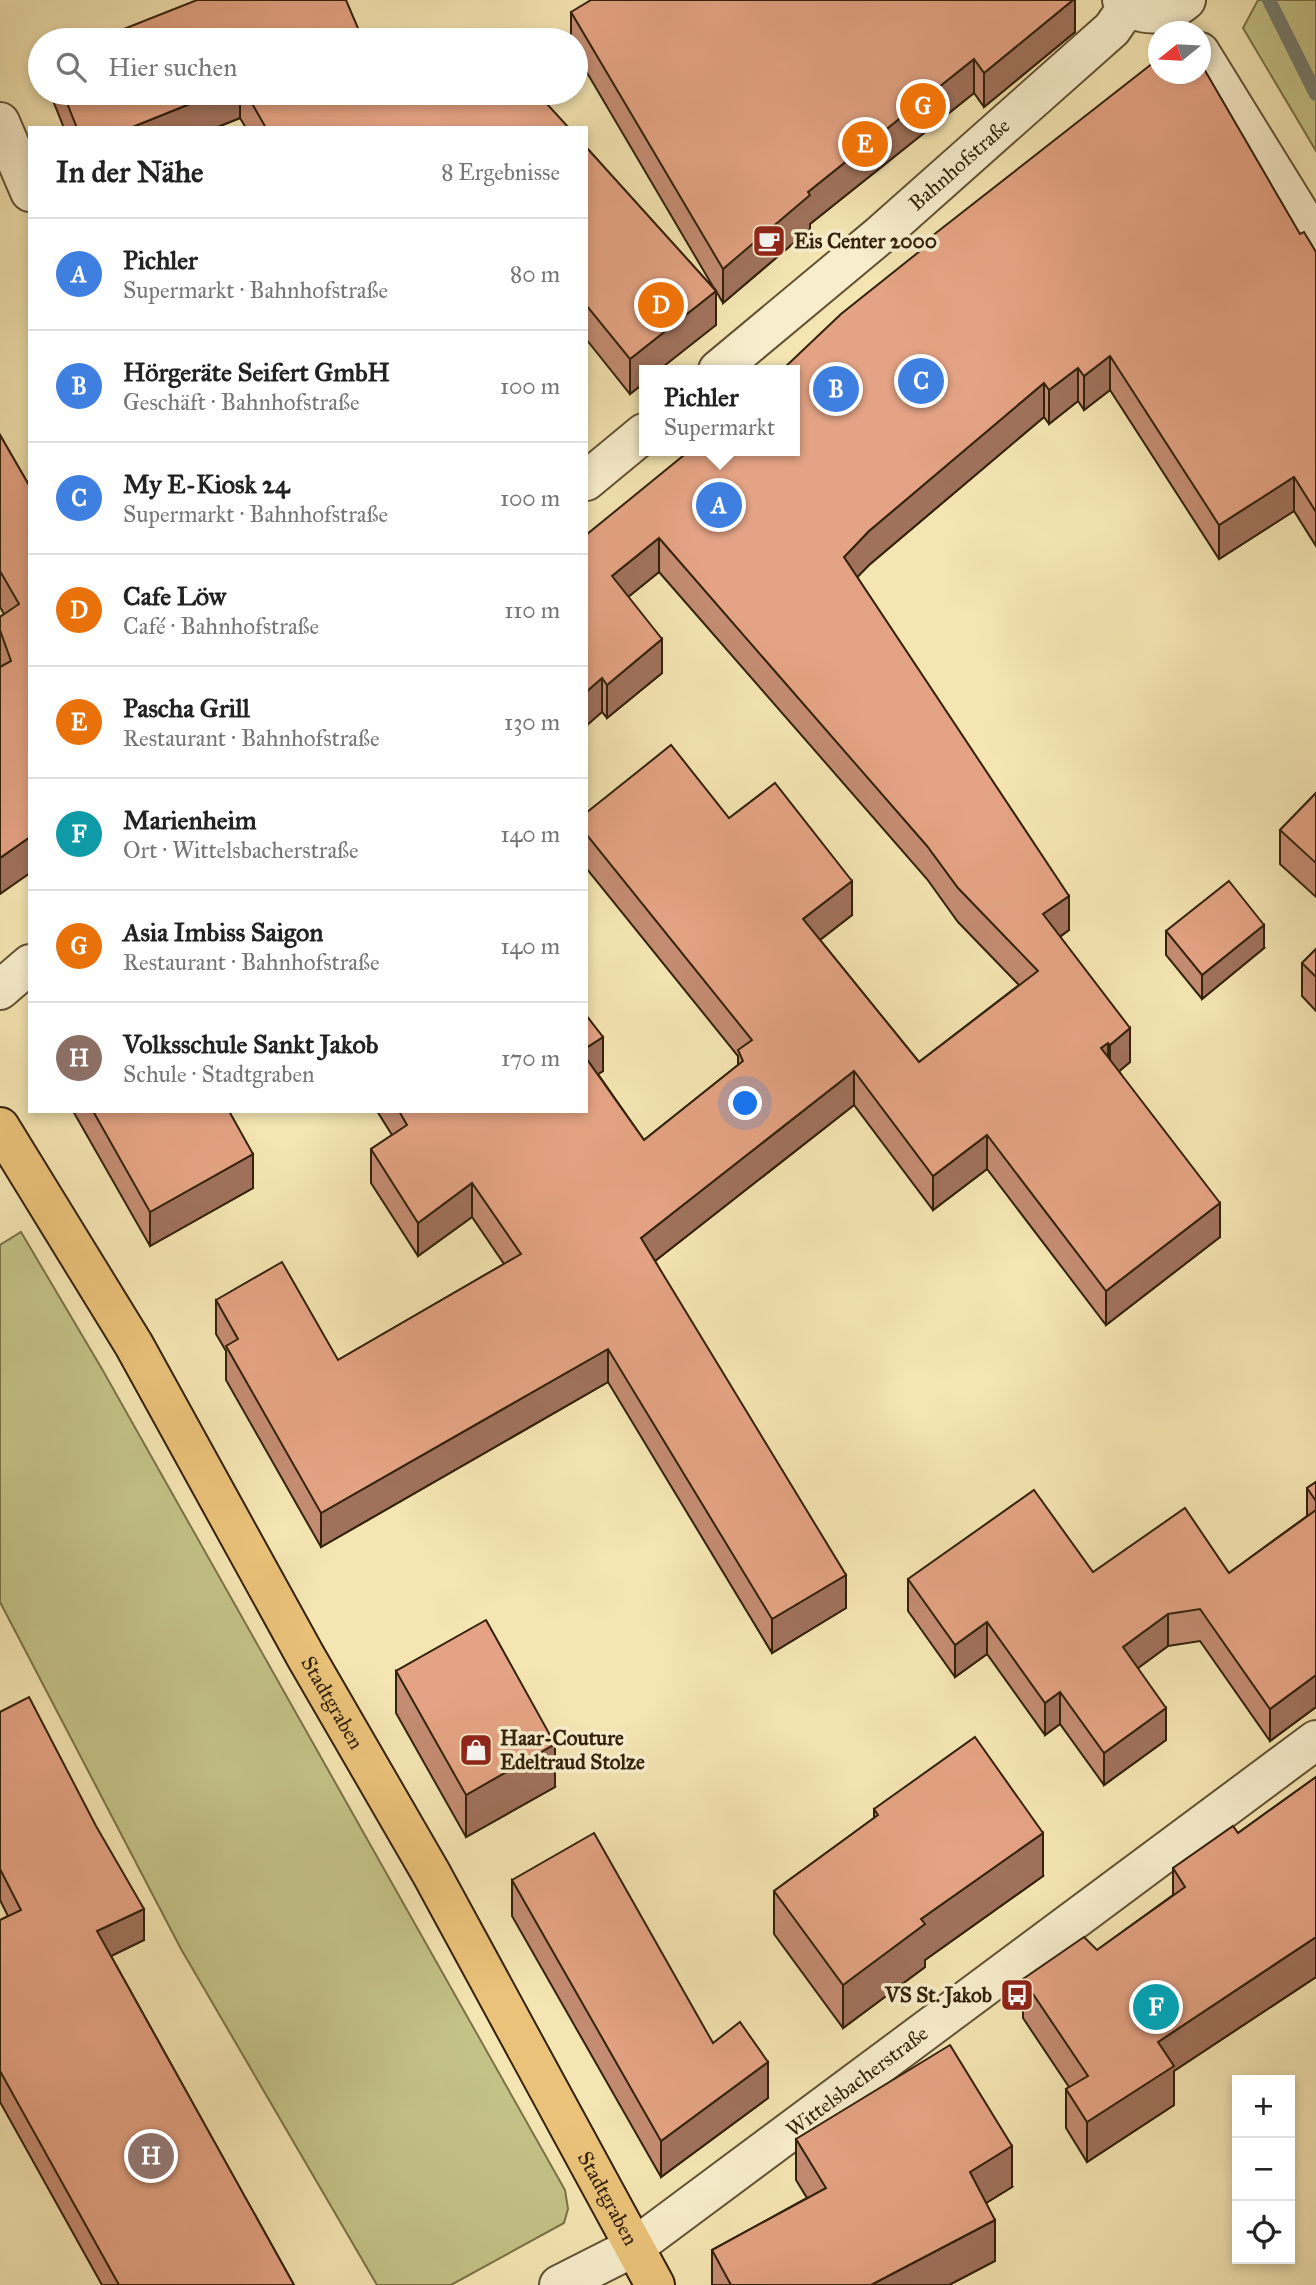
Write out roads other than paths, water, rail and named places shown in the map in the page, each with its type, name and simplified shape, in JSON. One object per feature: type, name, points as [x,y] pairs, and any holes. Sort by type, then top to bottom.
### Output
[{"type":"main road","name":"Stadtgraben","points":[[0,1127],[135,1345],[636,2246],[655,2285]]},
{"type":"street","points":[[1125,3],[1151,14],[1183,14]]},
{"type":"street","name":"Bahnhofstraße","points":[[724,365],[880,235],[1112,29],[1125,3]]},
{"type":"street","points":[[1211,70],[1316,240]]},
{"type":"street","points":[[0,122],[28,187]]},
{"type":"street","points":[[588,479],[639,437]]},
{"type":"street","points":[[0,990],[28,966]]},
{"type":"street","name":"Wittelsbacherstraße","points":[[559,2285],[636,2246],[1316,1740]]},
{"type":"waterway","points":[[1269,0],[1316,94]]},
{"type":"place","name":"Asia Imbiss Saigon","points":[[923,106]]},
{"type":"place","name":"Pascha Grill","points":[[865,144]]},
{"type":"place","name":"Eis Center 2000","points":[[769,241]]},
{"type":"place","name":"Cafe Löw","points":[[661,305]]},
{"type":"place","name":"My E-Kiosk 24","points":[[921,381]]},
{"type":"place","name":"Hörgeräte Seifert GmbH","points":[[836,389]]},
{"type":"place","name":"Pichler","points":[[719,505]]},
{"type":"place","name":"Haar-Couture Edeltraud Stolze","points":[[476,1750]]},
{"type":"place","name":"VS St. Jakob","points":[[1017,1995]]},
{"type":"place","name":"Marienheim","points":[[1156,2007]]},
{"type":"place","name":"Volksschule Sankt Jakob","points":[[151,2156]]}]
